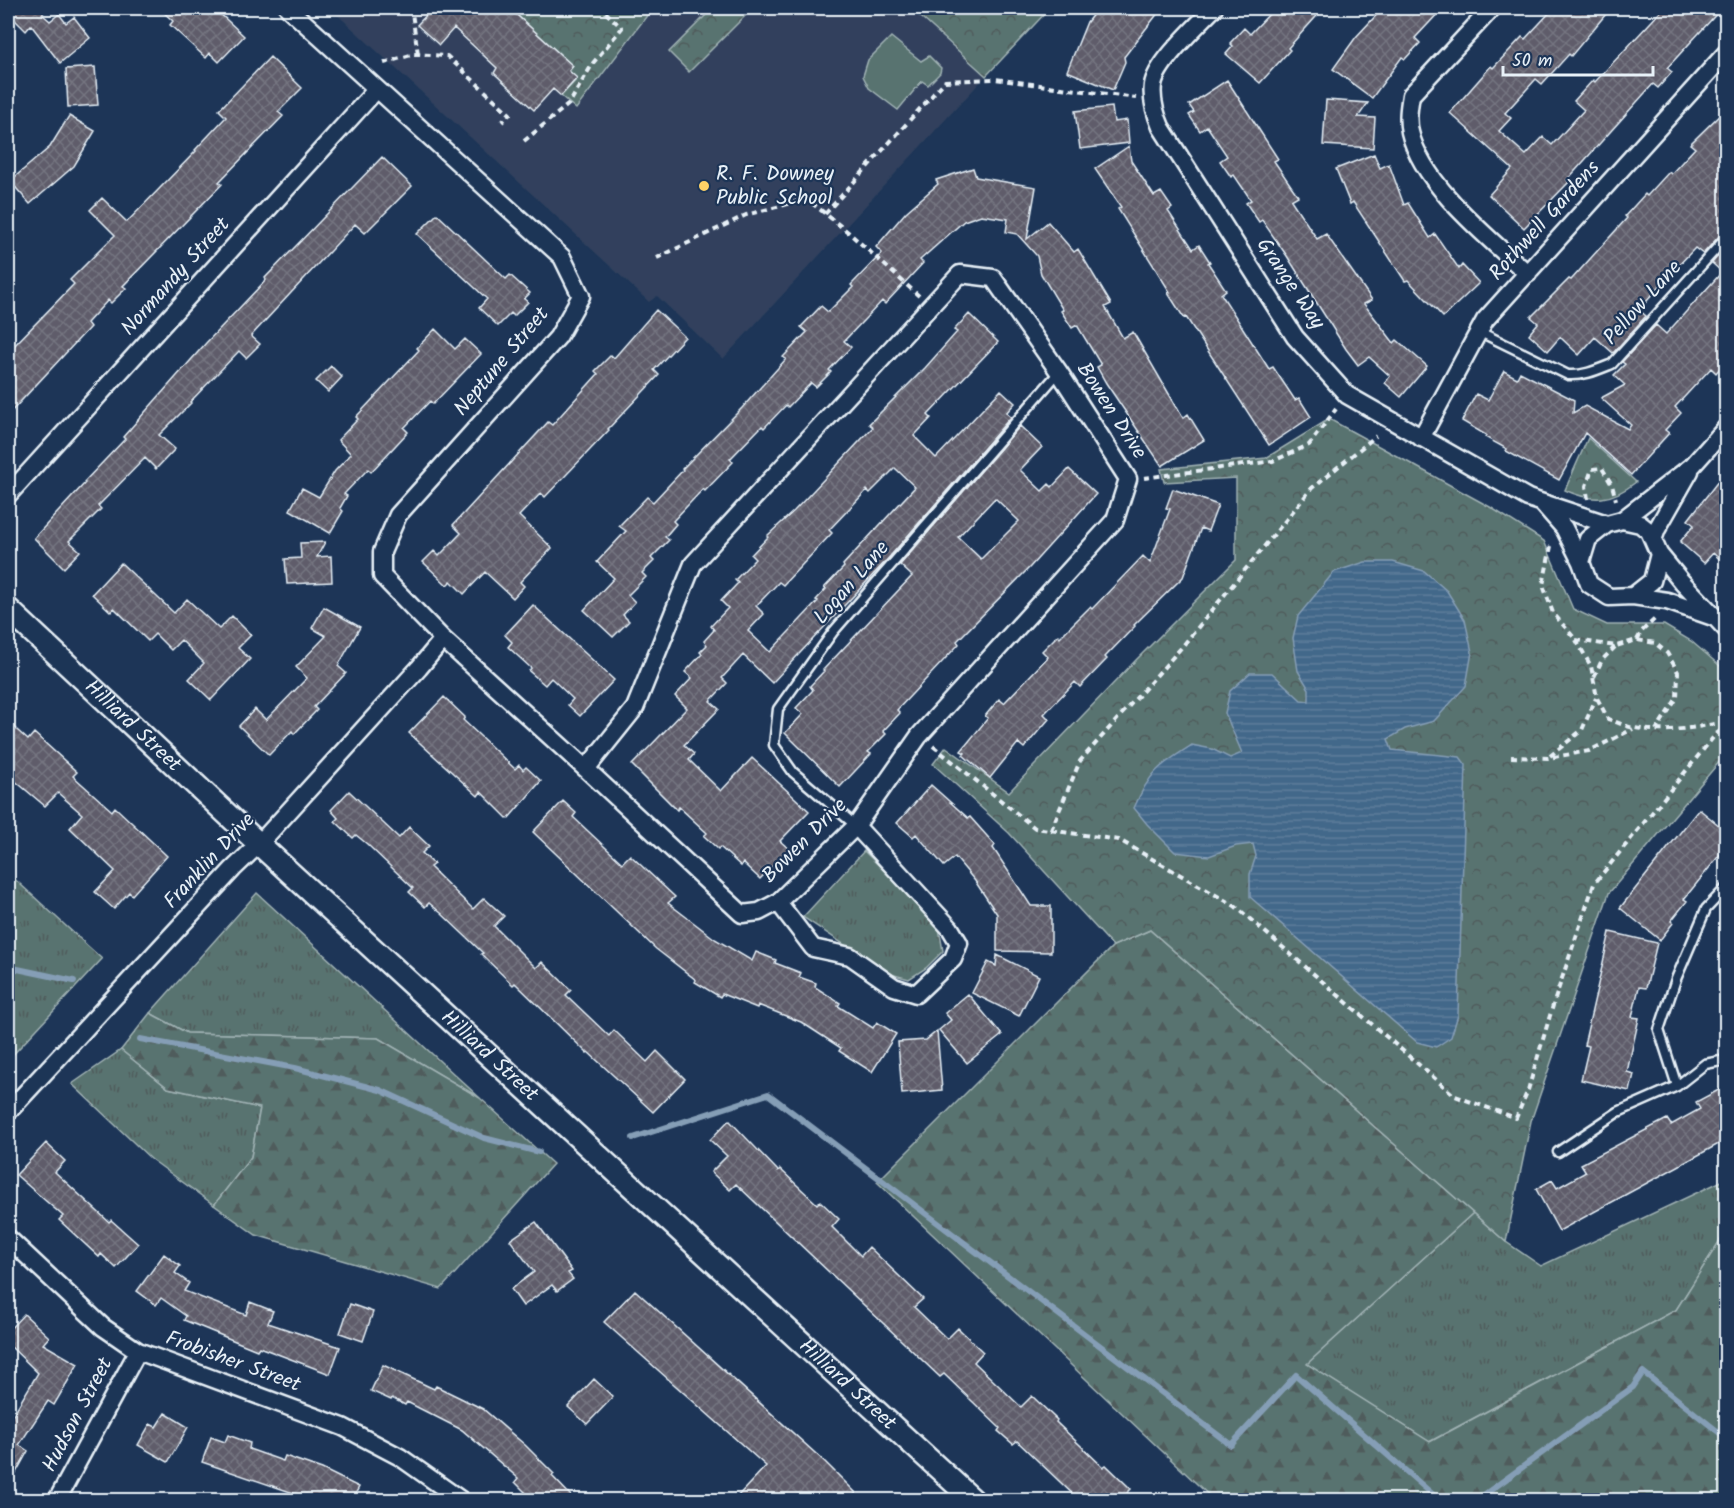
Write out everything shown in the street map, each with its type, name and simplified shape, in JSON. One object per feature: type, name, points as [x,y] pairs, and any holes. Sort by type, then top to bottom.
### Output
[{"type":"street","name":"Neptune Street","points":[[288,8],[562,257],[581,296],[558,337],[398,515],[382,552],[382,576],[442,639]]},
{"type":"street","points":[[1152,98],[1153,84],[1163,64],[1214,8]]},
{"type":"street","points":[[1491,8],[1411,95],[1408,114],[1410,131],[1416,152],[1436,182],[1472,223],[1528,274]]},
{"type":"street","name":"Rothwell Gardens","points":[[1421,438],[1485,320],[1726,53]]},
{"type":"street","name":"Normandy Street","points":[[8,495],[377,89]]},
{"type":"street","name":"Grange Way","points":[[1152,98],[1161,126],[1295,337],[1347,395],[1528,498],[1615,522]]},
{"type":"street","name":"Bowen Drive","points":[[442,639],[742,914],[759,912],[778,902],[856,826],[920,736],[1115,520],[1128,479],[1059,372],[993,278],[960,274],[693,564],[635,708],[586,769]]},
{"type":"street","points":[[1722,623],[1667,601],[1633,596],[1609,597],[1589,584],[1581,562],[1588,539],[1693,465],[1726,428]]},
{"type":"street","points":[[1633,596],[1652,581],[1657,530],[1693,465]]},
{"type":"street","name":"Grange Way","points":[[1541,502],[1564,528],[1581,562]]},
{"type":"street","points":[[1615,522],[1640,524],[1649,531],[1656,547],[1722,623]]},
{"type":"street","name":"Hilliard Street","points":[[8,609],[259,844],[973,1500]]},
{"type":"street","name":"Franklin Drive","points":[[8,1112],[220,883],[259,844],[419,668],[442,639]]},
{"type":"street","points":[[778,902],[813,948],[850,956],[894,987],[916,994],[953,959],[959,943],[950,928],[856,826]]},
{"type":"street","name":"Frobisher Street","points":[[8,1238],[102,1327],[138,1351],[343,1427],[400,1457],[461,1500]]},
{"type":"street","name":"Hudson Street","points":[[57,1500],[138,1351]]},
{"type":"lane","name":"Pellow Lane","points":[[1479,331],[1568,375],[1580,376],[1591,373],[1612,364],[1726,238]]},
{"type":"lane","name":"Logan Lane","points":[[856,826],[794,772],[774,745],[778,709],[833,632],[1059,372]]},
{"type":"lane","points":[[1677,1086],[1659,1030],[1676,979],[1706,909],[1726,888]]},
{"type":"lane","points":[[1558,1152],[1618,1112],[1677,1086],[1705,1064],[1726,1060]]},
{"type":"path","points":[[407,8],[412,13],[418,54]]},
{"type":"path","points":[[524,141],[569,104],[593,63],[621,28],[601,8]]},
{"type":"path","points":[[384,63],[418,54],[447,56],[510,114],[502,122]]},
{"type":"path","points":[[825,214],[945,81],[995,79],[1152,98]]},
{"type":"path","points":[[657,258],[746,215],[807,199],[849,232],[930,307]]},
{"type":"path","points":[[1128,479],[1273,461],[1309,445],[1347,395]]},
{"type":"path","points":[[1051,830],[1080,761],[1181,648],[1312,488],[1376,436]]},
{"type":"path","points":[[1589,502],[1586,486],[1592,469],[1602,468],[1612,485],[1616,500]]},
{"type":"path","points":[[1551,546],[1543,585],[1553,614],[1576,640],[1591,666],[1597,698],[1608,719],[1634,728],[1656,731],[1726,722]]},
{"type":"path","points":[[1637,640],[1642,631],[1660,615]]},
{"type":"path","points":[[1576,640],[1616,646],[1637,640],[1655,643],[1667,653],[1678,672],[1677,698],[1656,731]]},
{"type":"path","points":[[1593,678],[1602,660],[1616,646]]},
{"type":"path","points":[[1548,758],[1582,730],[1597,698]]},
{"type":"path","points":[[920,736],[1035,828],[1119,840],[1235,906],[1455,1096],[1516,1118],[1528,1090],[1554,1002],[1594,884],[1716,734],[1726,727]]},
{"type":"path","points":[[1511,757],[1548,758],[1589,751],[1634,728]]},
{"type":"shaded area","name":"R. F. Downey Public School","points":[[330,8],[911,8],[986,76],[723,359],[657,296],[649,302]]},
{"type":"shaded area","points":[[1365,562],[1393,562],[1424,571],[1447,591],[1465,620],[1472,652],[1466,686],[1434,721],[1405,729],[1388,739],[1392,750],[1460,757],[1466,765],[1458,1015],[1451,1037],[1436,1047],[1417,1042],[1250,897],[1250,874],[1256,856],[1253,844],[1236,846],[1209,856],[1175,852],[1134,808],[1145,786],[1157,770],[1192,745],[1212,749],[1230,758],[1242,753],[1225,713],[1230,691],[1250,673],[1272,673],[1301,700],[1309,701],[1309,689],[1298,671],[1293,638],[1298,616],[1334,572]]},
{"type":"green space","points":[[520,8],[642,8],[649,13],[576,109],[561,96],[577,79],[569,71],[573,66],[516,14]]},
{"type":"green space","points":[[713,8],[752,9],[689,72],[669,52]]},
{"type":"green space","points":[[911,8],[1050,8],[986,76]]},
{"type":"green space","points":[[891,37],[921,61],[929,56],[941,68],[940,73],[928,85],[922,81],[898,110],[869,88],[863,76],[868,60]]},
{"type":"green space","points":[[1329,419],[1490,507],[1544,541],[1573,609],[1607,625],[1664,625],[1691,641],[1726,671],[1726,754],[1609,893],[1531,1121],[1506,1242],[1150,930],[1113,946],[1009,833],[933,764],[946,747],[1009,792],[1236,560],[1236,478],[1164,482],[1161,469],[1266,458]]},
{"type":"green space","points":[[1588,438],[1636,482],[1619,493],[1602,498],[1585,497],[1565,490]]},
{"type":"green space","points":[[864,851],[939,928],[943,951],[926,968],[909,979],[887,973],[803,917]]},
{"type":"green space","points":[[8,873],[102,959],[8,1060]]},
{"type":"green space","points":[[257,893],[480,1098],[378,1038],[187,1033],[150,1013]]},
{"type":"green space","points":[[1150,930],[1473,1213],[1307,1364],[1430,1442],[1676,1310],[1726,1231],[1726,1500],[1214,1500],[877,1182],[1113,946]]},
{"type":"green space","points":[[150,1013],[187,1033],[378,1038],[480,1098],[553,1164],[441,1289],[256,1235],[214,1205],[251,1157],[260,1108],[168,1088],[121,1050]]},
{"type":"green space","points":[[121,1050],[168,1088],[260,1108],[251,1157],[214,1205],[151,1159],[72,1084]]},
{"type":"green space","points":[[1726,1179],[1726,1231],[1676,1310],[1429,1442],[1306,1364],[1473,1213],[1506,1242],[1541,1266]]},
{"type":"building","points":[[8,8],[48,8],[42,14],[50,21],[59,14],[66,23],[74,17],[90,38],[60,63],[31,25],[26,31],[8,13]]},
{"type":"building","points":[[159,8],[214,8],[244,36],[219,62],[210,53],[206,58],[170,25],[173,21]]},
{"type":"building","points":[[433,8],[509,8],[573,66],[569,71],[577,78],[561,96],[553,89],[534,110],[494,73],[497,68],[454,28],[439,45],[417,25]]},
{"type":"building","points":[[1098,8],[1162,8],[1124,57],[1125,62],[1113,90],[1067,71],[1087,22]]},
{"type":"building","points":[[1275,8],[1324,8],[1260,83],[1226,54],[1233,46],[1230,43],[1244,28],[1250,34]]},
{"type":"building","points":[[1383,8],[1443,8],[1415,38],[1420,43],[1405,59],[1402,57],[1372,98],[1333,69],[1356,37]]},
{"type":"building","points":[[1554,8],[1611,8],[1571,56],[1569,54],[1542,84],[1536,79],[1505,113],[1511,118],[1499,131],[1526,155],[1543,137],[1552,145],[1584,110],[1574,101],[1593,80],[1595,82],[1664,8],[1722,8],[1667,68],[1672,72],[1658,88],[1653,84],[1567,180],[1569,182],[1524,228],[1489,195],[1512,169],[1450,113],[1491,66],[1493,68],[1522,37],[1525,39]]},
{"type":"building","points":[[270,57],[302,88],[278,112],[283,116],[219,182],[222,184],[123,286],[126,288],[111,303],[108,300],[87,323],[90,327],[8,415],[8,352],[74,284],[70,280],[115,235],[90,210],[102,198],[127,222],[226,117],[219,110]]},
{"type":"building","points":[[95,67],[98,105],[68,107],[66,69]]},
{"type":"building","points":[[1227,80],[1278,159],[1274,161],[1298,196],[1291,200],[1317,239],[1326,234],[1372,300],[1364,304],[1394,343],[1397,340],[1427,366],[1401,397],[1385,383],[1390,376],[1369,357],[1358,365],[1287,256],[1262,220],[1259,222],[1246,203],[1251,200],[1234,175],[1231,177],[1220,161],[1227,156],[1207,126],[1200,131],[1189,115],[1194,112],[1189,105]]},
{"type":"building","points":[[1326,100],[1368,103],[1358,117],[1375,118],[1373,148],[1323,145]]},
{"type":"building","points":[[1112,107],[1114,122],[1127,120],[1129,143],[1080,149],[1075,111]]},
{"type":"building","points":[[1726,109],[1726,232],[1721,234],[1703,254],[1695,248],[1674,270],[1639,310],[1646,316],[1613,353],[1595,337],[1579,355],[1560,337],[1548,351],[1529,334],[1538,323],[1531,317],[1569,279],[1571,280],[1627,218],[1625,216],[1645,194],[1647,196],[1669,172],[1671,174],[1695,148],[1690,144]]},
{"type":"building","points":[[69,116],[95,131],[74,166],[30,204],[10,181],[50,147]]},
{"type":"building","points":[[1129,146],[1131,161],[1154,196],[1161,192],[1172,208],[1168,211],[1193,249],[1199,245],[1210,262],[1208,263],[1226,290],[1221,294],[1269,369],[1273,367],[1295,400],[1299,398],[1311,417],[1269,445],[1168,293],[1170,292],[1118,209],[1121,207],[1095,169]]},
{"type":"building","points":[[1374,154],[1380,168],[1389,164],[1404,205],[1408,203],[1430,238],[1435,234],[1459,269],[1462,265],[1479,283],[1443,317],[1408,280],[1405,281],[1353,202],[1350,204],[1336,169]]},
{"type":"building","points":[[382,157],[412,186],[365,233],[355,224],[251,336],[260,344],[246,358],[239,351],[159,435],[175,449],[156,469],[145,458],[98,506],[101,509],[69,541],[80,551],[64,568],[34,538],[125,439],[123,437],[206,343],[266,280],[265,278]]},
{"type":"building","points":[[973,168],[976,177],[1036,187],[1027,239],[1048,222],[1074,252],[1078,249],[1111,304],[1105,307],[1123,338],[1133,332],[1183,418],[1188,414],[1204,440],[1162,466],[1106,383],[1097,367],[1101,365],[1077,325],[1072,328],[1061,311],[1063,310],[1041,274],[1037,256],[1017,234],[1006,232],[1008,219],[981,215],[964,221],[920,260],[923,263],[885,304],[882,301],[844,341],[851,347],[829,370],[831,372],[816,387],[811,383],[788,407],[786,405],[764,428],[762,426],[730,459],[733,462],[673,521],[676,524],[665,537],[669,540],[651,558],[654,561],[642,573],[646,577],[628,595],[635,602],[623,615],[629,621],[613,637],[584,610],[614,578],[597,562],[626,531],[619,526],[647,497],[653,502],[742,408],[786,359],[783,357],[807,332],[801,327],[821,306],[828,312],[853,287],[851,285],[882,253],[876,247],[906,212],[938,184],[936,180]]},
{"type":"building","points":[[437,214],[506,279],[510,275],[530,293],[524,299],[528,302],[514,316],[511,313],[498,326],[479,308],[487,299],[417,234]]},
{"type":"building","points":[[1726,247],[1726,362],[1716,373],[1711,368],[1675,407],[1681,413],[1665,430],[1669,433],[1631,475],[1585,433],[1559,480],[1506,451],[1507,449],[1462,421],[1476,394],[1488,400],[1504,371],[1517,378],[1520,372],[1574,400],[1573,413],[1585,406],[1628,429],[1631,425],[1601,398],[1625,385],[1614,375],[1625,364],[1622,362],[1656,325],[1666,334],[1722,272],[1712,263]]},
{"type":"building","points":[[656,310],[685,337],[654,370],[659,375],[609,430],[545,497],[541,493],[519,516],[552,548],[520,582],[524,586],[513,598],[485,572],[464,594],[451,581],[447,585],[423,562],[434,551],[439,556],[461,533],[453,525],[548,422],[552,425],[598,374],[595,371],[611,355],[614,358]]},
{"type":"building","points":[[969,314],[998,342],[928,415],[931,418],[914,436],[936,458],[1001,390],[1015,403],[1006,413],[1011,417],[885,562],[772,683],[743,655],[722,678],[727,683],[710,701],[719,709],[684,745],[694,754],[689,760],[721,791],[752,758],[809,811],[780,841],[789,849],[760,879],[743,863],[741,866],[720,847],[718,849],[704,836],[707,833],[679,807],[677,810],[632,765],[687,708],[675,696],[692,678],[685,672],[702,654],[700,652],[707,645],[704,641],[714,630],[711,626],[728,608],[721,601],[738,583],[735,580],[755,559],[751,555],[873,427],[869,424],[925,368],[957,332],[954,330]],"holes":[[[895,468],[915,487],[843,565],[844,567],[824,588],[826,589],[816,600],[818,601],[770,652],[748,631],[764,614],[756,606],[779,582],[783,585],[832,533],[829,530],[867,490],[870,493]]]},
{"type":"building","points":[[435,329],[455,349],[465,339],[481,354],[433,404],[430,401],[404,428],[408,432],[371,472],[368,469],[344,494],[347,496],[340,508],[343,511],[330,533],[290,510],[302,488],[319,497],[335,471],[351,454],[338,440]]},
{"type":"building","points":[[331,366],[342,377],[328,392],[316,381]]},
{"type":"building","points":[[1020,426],[1042,447],[1020,470],[1042,491],[1049,484],[1052,487],[1069,469],[1096,494],[1030,567],[957,641],[959,644],[897,710],[900,713],[883,731],[886,734],[840,787],[785,733],[803,714],[796,708],[813,690],[810,686],[912,576],[900,565]],"holes":[[[995,498],[1019,521],[981,559],[958,537]]]},
{"type":"building","points":[[1726,471],[1726,565],[1713,553],[1704,563],[1680,542],[1694,525],[1688,520]]},
{"type":"building","points":[[1173,489],[1218,505],[1208,531],[1201,528],[1183,577],[1134,625],[1105,657],[1107,659],[1080,687],[1075,682],[1044,714],[1049,719],[1024,748],[1018,743],[990,778],[961,751],[988,718],[985,716],[999,699],[1004,703],[1048,657],[1042,651],[1058,635],[1060,637],[1090,607],[1092,609],[1143,556],[1150,563],[1170,509],[1166,508]]},
{"type":"building","points":[[325,542],[317,557],[331,556],[332,582],[287,584],[285,559],[301,558],[300,543]]},
{"type":"building","points":[[121,563],[174,613],[187,599],[219,629],[232,616],[251,635],[238,648],[250,659],[211,700],[189,679],[204,663],[181,640],[171,650],[155,634],[148,641],[114,608],[111,612],[92,594]]},
{"type":"building","points":[[533,605],[614,680],[580,716],[568,705],[573,699],[551,678],[545,685],[529,671],[531,668],[508,647],[512,642],[505,635]]},
{"type":"building","points":[[324,607],[360,627],[338,666],[346,673],[314,707],[317,710],[269,755],[239,726],[255,709],[266,720],[307,678],[296,667],[326,636],[312,628]]},
{"type":"building","points":[[444,697],[465,717],[463,720],[515,769],[519,765],[523,770],[526,767],[541,781],[508,819],[481,792],[478,796],[409,733]]},
{"type":"building","points":[[8,722],[28,740],[34,733],[77,772],[73,776],[112,811],[115,807],[167,856],[132,895],[129,892],[114,909],[95,892],[115,871],[70,828],[82,814],[58,793],[45,806],[8,775]]},
{"type":"building","points":[[931,785],[968,818],[970,817],[995,845],[993,848],[1031,906],[1051,906],[1051,952],[997,951],[997,914],[975,881],[955,857],[944,866],[916,834],[913,837],[897,823]]},
{"type":"building","points":[[349,791],[399,838],[409,827],[429,846],[422,853],[434,864],[430,867],[473,909],[484,898],[504,916],[494,926],[536,968],[542,962],[571,990],[566,995],[609,1036],[614,1030],[647,1062],[657,1051],[685,1079],[653,1112],[587,1053],[515,983],[513,985],[441,913],[429,903],[425,907],[409,892],[413,888],[367,844],[356,835],[353,838],[335,821],[338,818],[331,810]]},
{"type":"building","points":[[563,801],[576,813],[573,817],[622,863],[630,855],[675,897],[668,903],[715,939],[752,961],[756,952],[776,960],[775,963],[801,973],[799,977],[816,983],[815,987],[840,1003],[838,1006],[873,1028],[877,1022],[896,1034],[872,1072],[839,1051],[841,1048],[801,1022],[758,1005],[757,1008],[722,994],[720,997],[695,982],[696,980],[656,949],[533,832]]},
{"type":"building","points":[[1699,809],[1726,831],[1726,847],[1684,899],[1687,901],[1660,940],[1620,908]]},
{"type":"building","points":[[1610,932],[1657,943],[1646,988],[1639,987],[1632,1017],[1639,1018],[1627,1072],[1634,1074],[1630,1091],[1581,1080],[1589,1046],[1584,1045]]},
{"type":"building","points":[[997,955],[1039,976],[1019,1016],[972,993],[988,962],[996,966]]},
{"type":"building","points":[[968,994],[1002,1035],[967,1063],[939,1030],[951,1020],[945,1013]]},
{"type":"building","points":[[937,1031],[942,1090],[902,1094],[898,1042],[926,1040]]},
{"type":"building","points":[[1726,1086],[1726,1140],[1559,1231],[1536,1189],[1552,1180],[1557,1188],[1586,1172],[1581,1164],[1667,1119],[1671,1125],[1700,1109],[1696,1102]]},
{"type":"building","points":[[729,1120],[778,1171],[780,1169],[817,1204],[820,1201],[839,1219],[832,1227],[861,1256],[869,1247],[923,1299],[914,1307],[947,1339],[958,1328],[983,1352],[974,1362],[1021,1407],[1032,1396],[1103,1467],[1106,1465],[1131,1489],[1120,1500],[1079,1500],[1017,1441],[1013,1444],[998,1431],[1000,1428],[944,1374],[940,1377],[736,1184],[730,1190],[711,1172],[727,1156],[710,1140]]},
{"type":"building","points":[[46,1143],[65,1161],[55,1172],[109,1222],[111,1220],[138,1244],[116,1268],[101,1254],[99,1257],[59,1220],[63,1216],[16,1175]]},
{"type":"building","points":[[536,1222],[572,1271],[568,1273],[573,1279],[557,1291],[552,1285],[523,1306],[511,1289],[534,1272],[510,1240]]},
{"type":"building","points":[[164,1254],[180,1266],[175,1273],[189,1283],[184,1291],[246,1315],[250,1302],[273,1311],[268,1323],[340,1347],[330,1374],[259,1347],[257,1350],[184,1320],[186,1316],[161,1298],[156,1305],[137,1291]]},
{"type":"building","points":[[635,1290],[825,1462],[856,1493],[848,1500],[734,1500],[766,1466],[604,1322]]},
{"type":"building","points":[[350,1304],[373,1312],[363,1341],[340,1333]]},
{"type":"building","points":[[24,1314],[49,1337],[43,1344],[78,1364],[54,1405],[48,1401],[19,1445],[28,1451],[8,1487],[8,1423],[38,1373],[8,1344],[8,1331]]},
{"type":"building","points":[[383,1365],[434,1389],[436,1386],[483,1409],[525,1445],[554,1474],[552,1476],[575,1500],[533,1500],[515,1482],[518,1478],[462,1430],[407,1402],[405,1405],[371,1391]]},
{"type":"building","points":[[594,1379],[613,1397],[587,1424],[568,1407]]},
{"type":"building","points":[[165,1413],[188,1427],[168,1462],[138,1445],[150,1424],[156,1427]]},
{"type":"building","points":[[228,1435],[250,1443],[249,1449],[283,1461],[285,1456],[322,1469],[359,1487],[352,1500],[314,1500],[202,1462],[211,1437],[225,1442]]},
{"type":"waterway","points":[[8,967],[74,981]]},
{"type":"waterway","points":[[140,1039],[295,1068],[380,1090],[484,1138],[539,1152]]},
{"type":"waterway","points":[[633,1138],[768,1094],[1231,1445],[1296,1375],[1439,1500]]},
{"type":"waterway","points":[[1477,1500],[1633,1387],[1643,1372],[1726,1438]]},
{"type":"place","name":"R. F. Downey Public School","points":[[704,186]]}]
